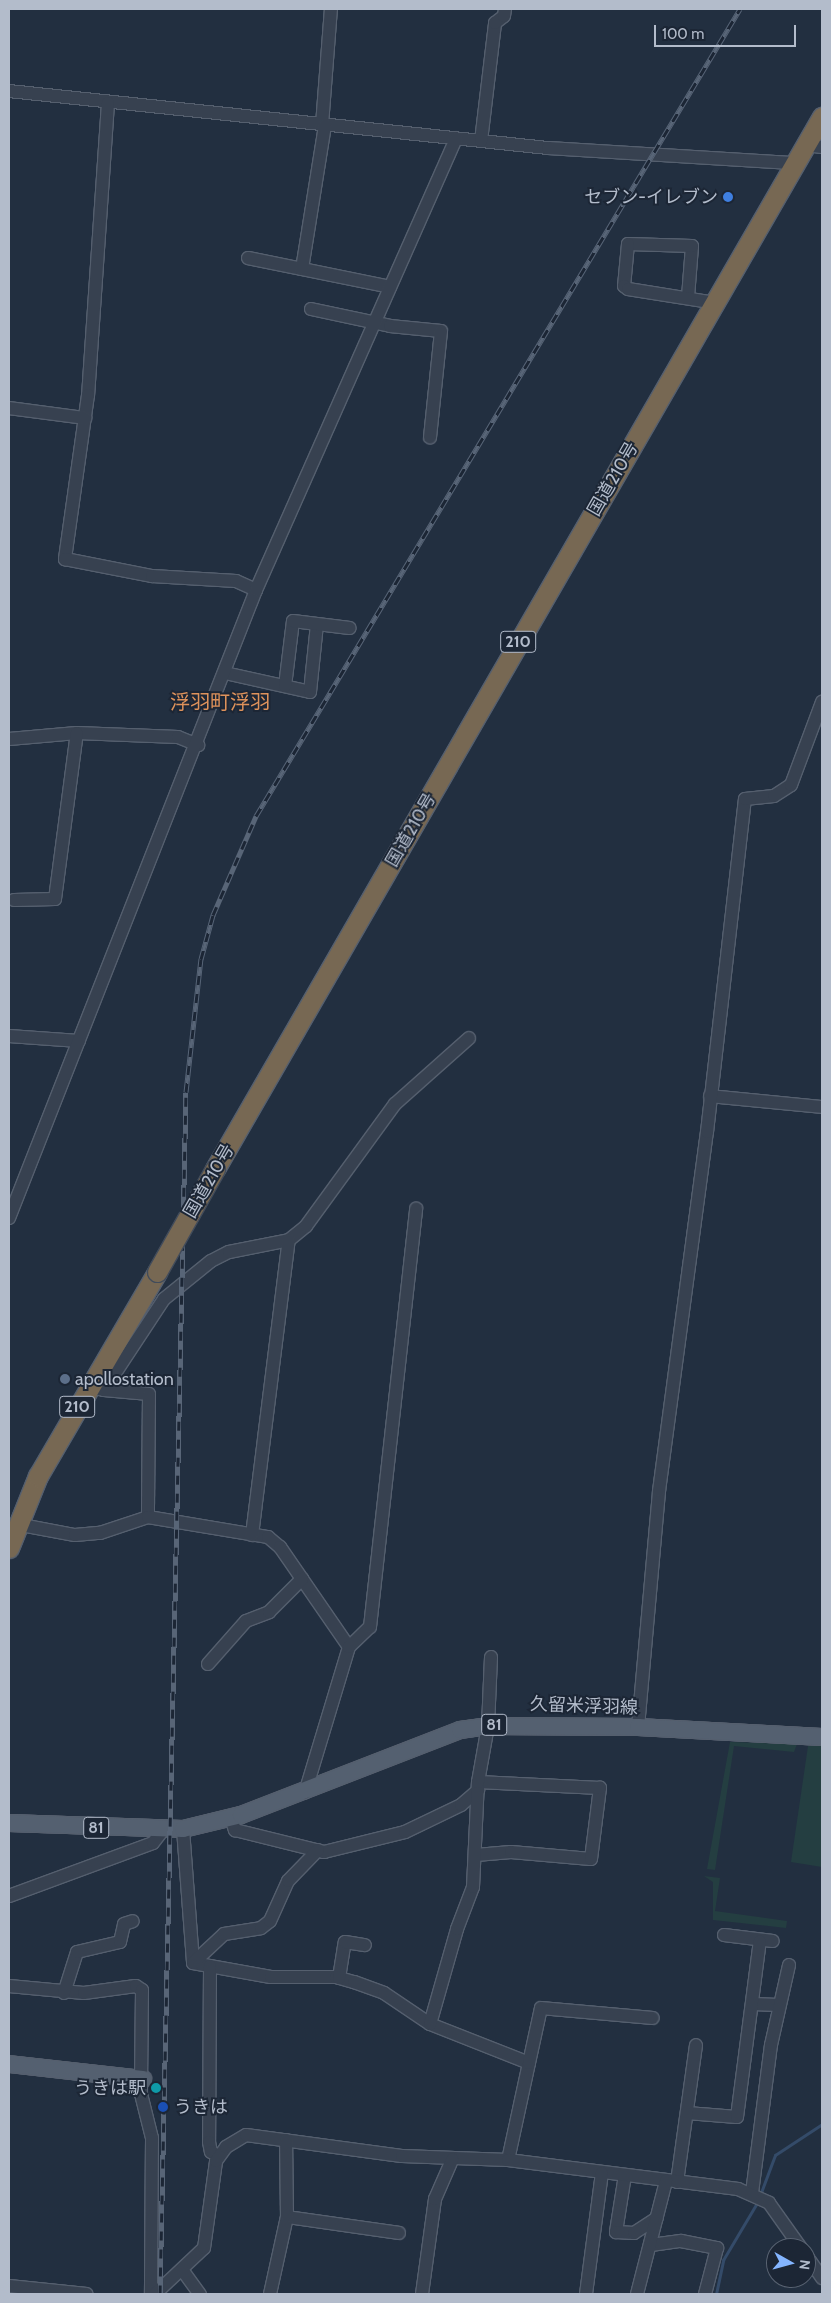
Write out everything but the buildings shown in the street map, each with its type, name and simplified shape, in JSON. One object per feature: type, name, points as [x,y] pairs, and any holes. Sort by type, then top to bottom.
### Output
[{"type":"highway","name":"国道210号","points":[[9,1548],[16,1524],[97,1388],[157,1272],[215,1169],[796,164],[814,146],[822,116]]},
{"type":"main road","name":"久留米浮羽線","points":[[183,1829],[231,1818],[305,1793],[460,1730],[488,1726],[638,1727],[822,1737]]},
{"type":"main road","name":"81","points":[[9,1823],[162,1831],[183,1829]]},
{"type":"main road","points":[[9,2064],[143,2079]]},
{"type":"street","points":[[302,269],[324,125],[331,9]]},
{"type":"street","points":[[481,141],[494,23],[505,9]]},
{"type":"street","points":[[9,91],[108,103],[652,158],[721,156],[796,164]]},
{"type":"street","points":[[108,103],[85,418],[65,559],[152,576],[236,581],[256,590]]},
{"type":"street","points":[[9,1218],[13,1195],[79,1041],[198,745],[256,590],[456,138]]},
{"type":"street","points":[[688,296],[692,246],[628,244],[624,286],[628,290],[688,296],[715,303]]},
{"type":"street","points":[[248,258],[390,287]]},
{"type":"street","points":[[311,309],[374,323],[441,331],[430,437]]},
{"type":"street","points":[[9,408],[85,418]]},
{"type":"street","points":[[285,686],[293,622],[350,628]]},
{"type":"street","points":[[225,673],[310,692],[317,624]]},
{"type":"street","points":[[638,1727],[659,1491],[710,1096],[745,799],[774,796],[792,785],[822,702]]},
{"type":"street","points":[[9,739],[77,733],[178,737],[198,745]]},
{"type":"street","points":[[14,900],[55,899],[77,733]]},
{"type":"street","points":[[9,1036],[79,1041]]},
{"type":"street","points":[[97,1388],[164,1299],[229,1252],[289,1240],[306,1226],[395,1104],[469,1038]]},
{"type":"street","points":[[710,1096],[822,1107]]},
{"type":"street","points":[[305,1793],[349,1647],[370,1627],[416,1209]]},
{"type":"street","points":[[252,1535],[289,1240]]},
{"type":"street","points":[[97,1388],[149,1394],[148,1516]]},
{"type":"street","points":[[16,1524],[75,1535],[100,1533],[148,1516],[268,1538],[280,1547],[349,1647]]},
{"type":"street","points":[[208,1664],[246,1621],[269,1612],[302,1578]]},
{"type":"street","points":[[430,2024],[456,1929],[473,1887],[478,1786],[488,1726],[491,1656]]},
{"type":"street","points":[[231,1818],[234,1830],[318,1850],[405,1832],[461,1805],[478,1786],[600,1788],[591,1859],[511,1852],[476,1855]]},
{"type":"street","points":[[183,1829],[193,1963]]},
{"type":"street","points":[[9,1896],[153,1843],[162,1831]]},
{"type":"street","points":[[193,1963],[224,1934],[261,1928],[270,1921],[288,1881],[318,1850]]},
{"type":"street","points":[[64,1993],[77,1952],[120,1942],[124,1924],[133,1921]]},
{"type":"street","points":[[724,1935],[773,1942]]},
{"type":"street","points":[[687,2113],[737,2117],[760,1941]]},
{"type":"street","points":[[339,1978],[345,1942],[366,1945]]},
{"type":"street","points":[[193,1963],[271,1977],[339,1978],[384,1993],[430,2024],[529,2062]]},
{"type":"street","points":[[752,2193],[779,2005],[788,1965]]},
{"type":"street","points":[[210,1966],[209,2142],[212,2152],[219,2156]]},
{"type":"street","points":[[9,1986],[64,1993],[142,1990],[143,2079],[141,2094],[152,2138],[151,2294]]},
{"type":"street","points":[[752,2004],[779,2005]]},
{"type":"street","points":[[508,2160],[541,2008],[654,2018]]},
{"type":"street","points":[[637,2294],[657,2218],[671,2181],[687,2113],[696,2045]]},
{"type":"street","points":[[155,2294],[183,2271],[204,2248],[209,2189],[219,2156],[246,2135],[452,2160],[508,2160],[752,2193],[769,2203],[794,2238]]},
{"type":"street","points":[[270,2294],[287,2217],[286,2140]]},
{"type":"street","points":[[422,2294],[435,2199],[452,2160]]},
{"type":"street","points":[[586,2294],[602,2172]]},
{"type":"street","points":[[625,2176],[616,2232],[634,2233],[657,2218]]},
{"type":"street","points":[[287,2217],[399,2233]]},
{"type":"street","points":[[651,2245],[681,2241],[717,2248],[706,2294]]},
{"type":"street","points":[[183,2271],[200,2294]]},
{"type":"street","points":[[9,2286],[87,2294]]},
{"type":"green space","points":[[730,1742],[797,1744],[794,1752],[734,1746],[715,1870],[707,1869]]},
{"type":"green space","points":[[822,1745],[822,1867],[791,1862],[808,1746]]},
{"type":"green space","points":[[704,1876],[720,1878],[715,1911],[787,1921],[786,1928],[713,1920],[713,1882]]},
{"type":"waterway","points":[[760,2195],[775,2155],[822,2124]]},
{"type":"waterway","points":[[716,2294],[723,2260],[758,2201]]},
{"type":"railway","points":[[160,2294],[186,1092],[201,959],[213,915],[256,816],[740,9]]},
{"type":"place","name":"セブン-イレブン","points":[[728,197]]},
{"type":"place","name":"apollostation","points":[[65,1379]]},
{"type":"place","name":"うきは駅","points":[[156,2088]]},
{"type":"place","name":"うきは","points":[[163,2107]]},
{"type":"district","name":"浮羽町浮羽","points":[[220,702]]}]
